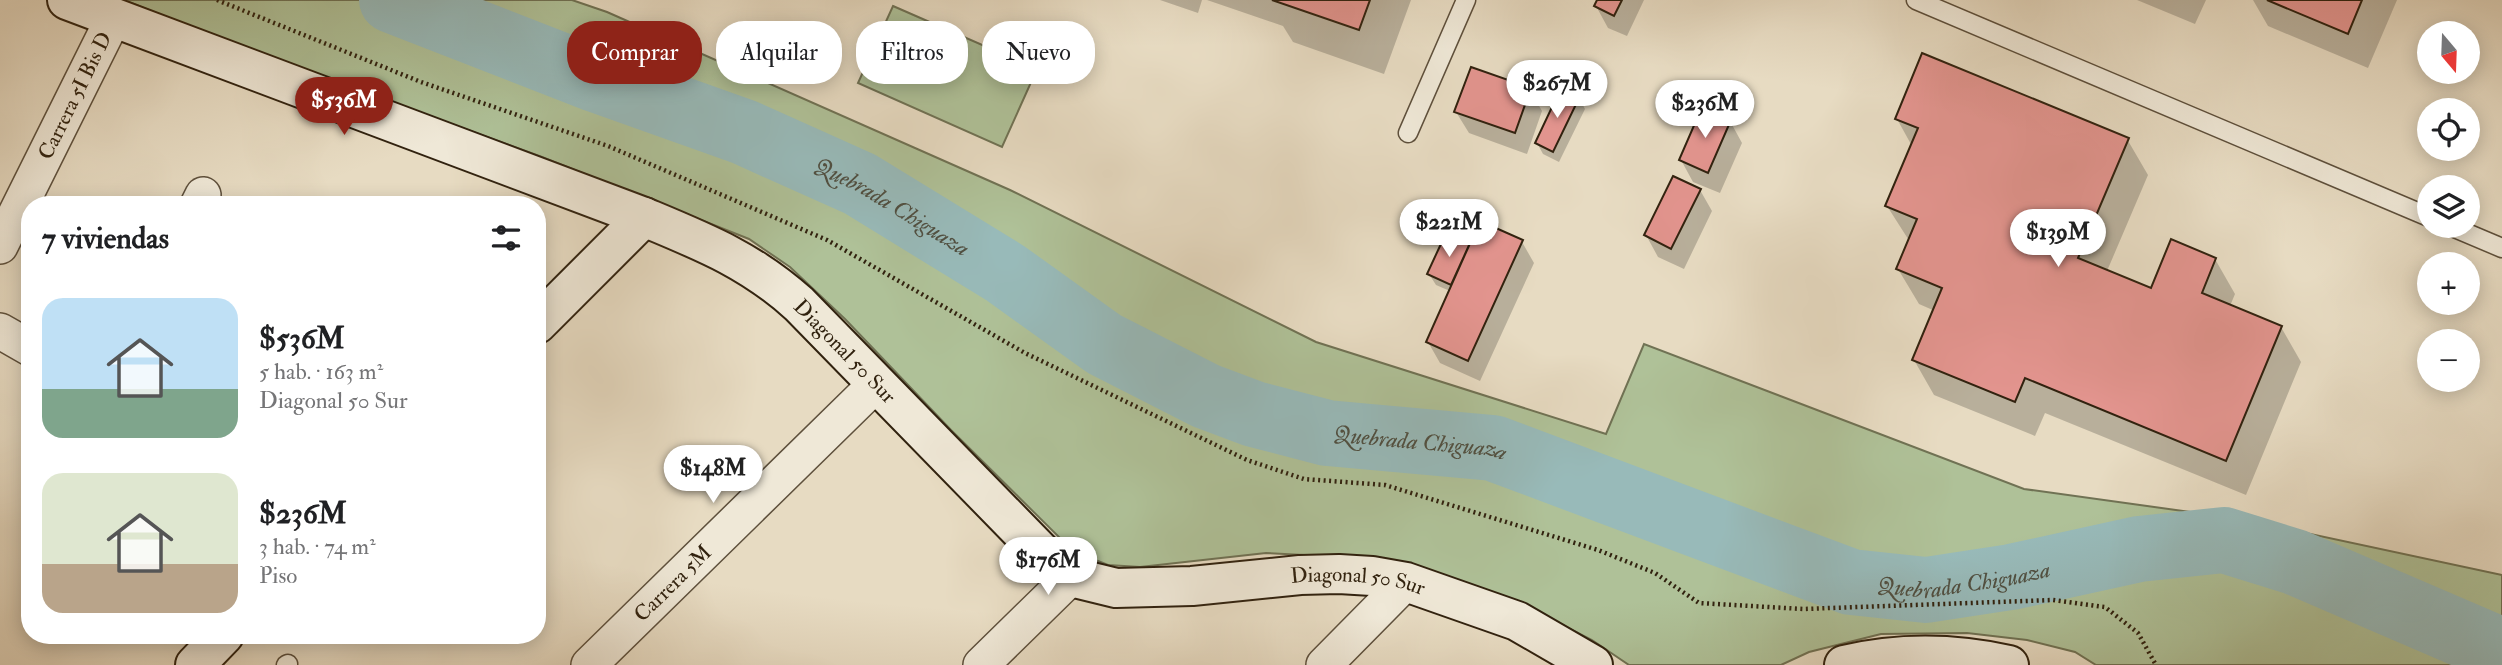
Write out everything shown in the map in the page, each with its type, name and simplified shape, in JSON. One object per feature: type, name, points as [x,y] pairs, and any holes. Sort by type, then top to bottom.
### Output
[{"type":"main road","name":"Diagonal 50 Sur","points":[[67,0],[644,217],[724,251],[774,281],[799,304],[1045,556],[1071,577],[1116,588],[1146,589],[1313,575],[1372,576],[1406,582],[1517,621],[1549,637],[1593,665]]},
{"type":"main road","points":[[546,315],[644,217]]},
{"type":"main road","points":[[195,665],[216,644]]},
{"type":"main road","points":[[1844,665],[1871,659],[1923,655],[1975,657],[2009,665]]},
{"type":"street","name":"Carrera 5I Bis D","points":[[25,196],[113,19]]},
{"type":"street","name":"Carrera 5I Bis D","points":[[0,246],[21,204]]},
{"type":"street","points":[[0,331],[21,343]]},
{"type":"street","name":"Carrera 5M","points":[[589,665],[876,384]]},
{"type":"street","points":[[981,665],[1071,577]]},
{"type":"street","points":[[1324,665],[1406,582]]},
{"type":"lane","points":[[1408,134],[1466,0]]},
{"type":"lane","points":[[1916,0],[2417,212]]},
{"type":"lane","points":[[2478,238],[2502,248]]},
{"type":"path","points":[[217,0],[421,82],[608,145],[827,240],[1024,353],[1248,460],[1304,480],[1385,485],[1598,550],[1655,573],[1699,603],[1803,609],[2053,600],[2105,607],[2138,633],[2156,665]]},
{"type":"green space","points":[[124,0],[572,0],[627,21],[567,21],[567,84],[702,84],[702,54],[716,60],[716,84],[770,84],[1010,190],[1316,342],[1606,434],[1644,344],[2024,489],[2241,519],[2502,575],[2502,665],[2096,665],[2075,652],[2027,640],[1967,633],[1881,634],[1809,652],[1781,665],[1629,665],[1592,640],[1531,609],[1362,558],[1266,553],[1140,567],[1108,565],[1073,551],[951,430],[845,319],[790,267],[749,239],[542,157],[268,57]]},
{"type":"green space","points":[[893,6],[927,21],[886,21]]},
{"type":"green space","points":[[968,39],[982,45],[982,84],[1030,84],[1002,147],[860,84],[968,84]]},
{"type":"building","points":[[1272,0],[1370,0],[1359,30]]},
{"type":"building","points":[[1597,0],[1622,0],[1614,16],[1594,6]]},
{"type":"building","points":[[2267,0],[2362,0],[2348,34]]},
{"type":"building","points":[[1922,53],[2129,138],[2078,258],[2151,288],[2171,239],[2216,258],[2202,293],[2282,326],[2226,461],[2025,378],[2015,402],[1912,360],[1942,288],[1896,269],[1917,219],[1885,206],[1918,128],[1895,119]]},
{"type":"building","points":[[1471,67],[1531,88],[1515,133],[1454,112]]},
{"type":"building","points":[[1561,88],[1580,96],[1553,152],[1535,143]]},
{"type":"building","points":[[1702,107],[1731,120],[1708,173],[1679,160]]},
{"type":"building","points":[[1673,176],[1701,189],[1671,249],[1644,235]]},
{"type":"building","points":[[1480,221],[1523,240],[1468,361],[1426,342]]},
{"type":"building","points":[[1446,233],[1470,243],[1451,285],[1427,274]]},
{"type":"waterway","name":"Quebrada Chiguaza","points":[[392,0],[595,79],[744,132],[860,184],[1005,273],[1104,344],[1206,396],[1254,414],[1327,433],[1493,448],[1851,582],[1926,590],[2011,577],[2139,549],[2224,540],[2295,562],[2502,651]]}]
